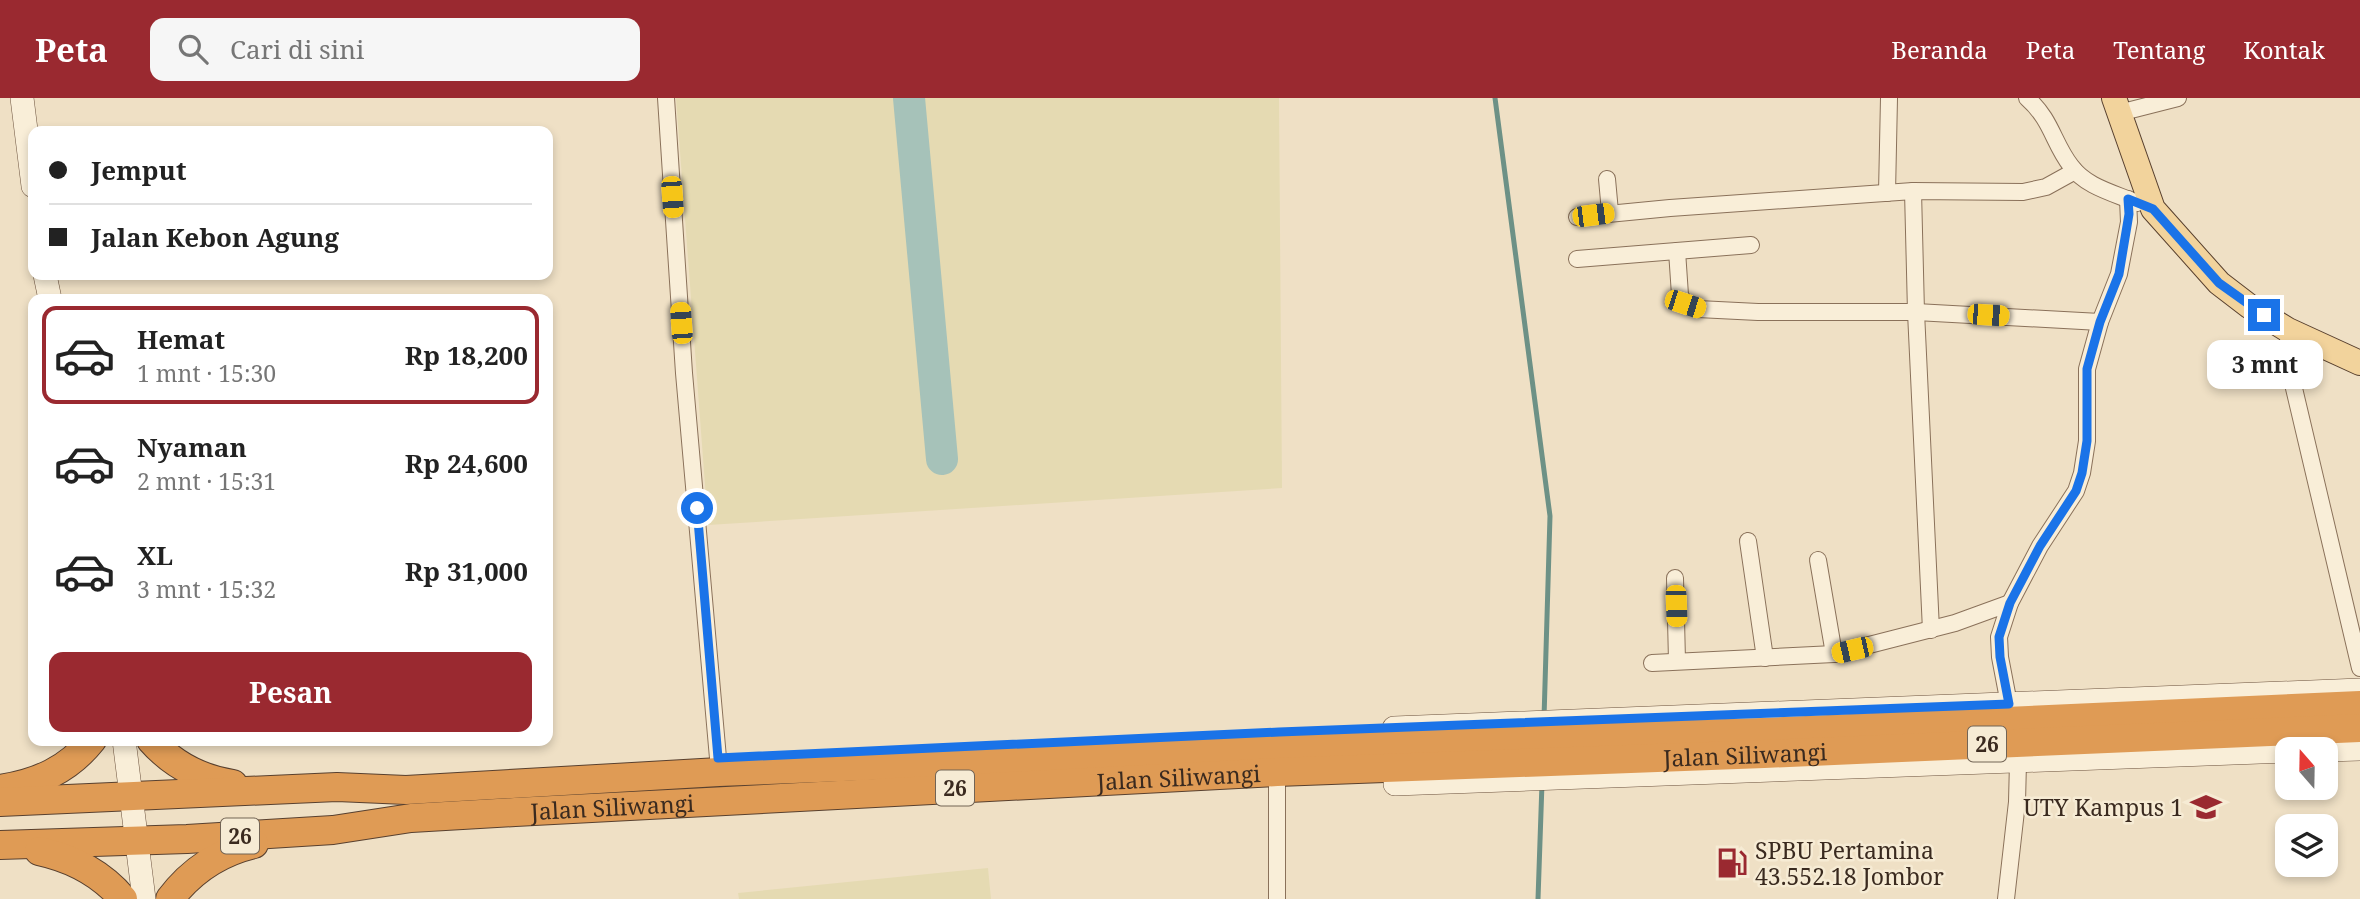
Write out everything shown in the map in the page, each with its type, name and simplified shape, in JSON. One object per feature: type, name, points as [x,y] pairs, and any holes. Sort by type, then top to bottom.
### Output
[{"type":"highway","name":"Jalan Siliwangi","points":[[0,845],[338,830],[514,798],[733,772],[1394,756],[1613,747],[1763,732],[2360,705]]},
{"type":"highway","name":"Jalan Siliwangi","points":[[1613,747],[1764,754],[2360,728]]},
{"type":"highway","points":[[0,789],[27,783],[58,771],[71,763],[87,746]]},
{"type":"highway","points":[[158,746],[176,763],[207,779],[248,787],[289,790]]},
{"type":"highway","points":[[337,787],[405,777],[718,758],[1394,756]]},
{"type":"highway","name":"Jalan Siliwangi","points":[[0,802],[337,787],[514,798],[1277,781],[1394,756]]},
{"type":"highway","points":[[170,899],[201,868],[231,851],[269,841],[338,830],[412,831],[1277,781]]},
{"type":"highway","points":[[0,845],[36,850],[64,858],[104,881],[123,899]]},
{"type":"main road","points":[[2117,105],[2153,209],[2219,283],[2249,306],[2288,330],[2360,363]]},
{"type":"street","points":[[22,98],[28,146]]},
{"type":"street","points":[[666,98],[684,373],[718,758]]},
{"type":"street","points":[[1887,193],[1889,98]]},
{"type":"street","points":[[2027,98],[2047,121],[2075,171],[2089,183],[2153,209]]},
{"type":"street","points":[[2117,105],[2178,98]]},
{"type":"street","points":[[1577,217],[1610,212],[1913,191],[2035,190],[2075,171]]},
{"type":"street","points":[[1607,179],[1610,212]]},
{"type":"street","points":[[1913,191],[1931,630]]},
{"type":"street","points":[[2009,704],[1999,637],[2010,603],[2040,546],[2076,491],[2082,473],[2087,441],[2087,369],[2122,259],[2129,214],[2128,199]]},
{"type":"street","points":[[1577,259],[1751,245]]},
{"type":"street","points":[[1677,251],[1680,295],[1685,304],[1698,309],[1759,312],[1916,312],[2100,322]]},
{"type":"street","points":[[2288,330],[2289,363],[2296,396],[2360,668]]},
{"type":"street","points":[[1748,541],[1765,659]]},
{"type":"street","points":[[1818,560],[1834,654]]},
{"type":"street","points":[[1675,578],[1677,661]]},
{"type":"street","points":[[1652,663],[1834,654],[1931,630],[2010,603]]},
{"type":"street","points":[[1394,756],[1613,747],[2009,704],[2360,690]]},
{"type":"street","points":[[125,746],[144,899]]},
{"type":"street","points":[[1613,747],[2018,762],[2275,751]]},
{"type":"street","points":[[2338,750],[2360,749]]},
{"type":"street","points":[[2006,899],[2017,802],[2018,762]]},
{"type":"street","points":[[1277,781],[1277,899]]},
{"type":"shaded area","points":[[676,98],[1279,98],[1282,488],[708,525]]},
{"type":"shaded area","points":[[988,868],[991,899],[739,899],[738,893]]},
{"type":"waterway","points":[[909,98],[942,459]]},
{"type":"waterway","points":[[1495,98],[1550,516],[1544,718]]},
{"type":"waterway","points":[[1538,899],[1542,783]]},
{"type":"place","name":"UTY Kampus 1","points":[[2206,807]]},
{"type":"place","name":"SPBU Pertamina 43.552.18 Jombor","points":[[1732,863]]},
{"type":"route","points":[[697,508],[718,758],[1279,732],[2009,704],[1999,637],[2010,603],[2040,546],[2076,491],[2082,473],[2087,441],[2087,369],[2100,322],[2119,274],[2126,241],[2128,199],[2153,209],[2219,283],[2264,315]]}]
